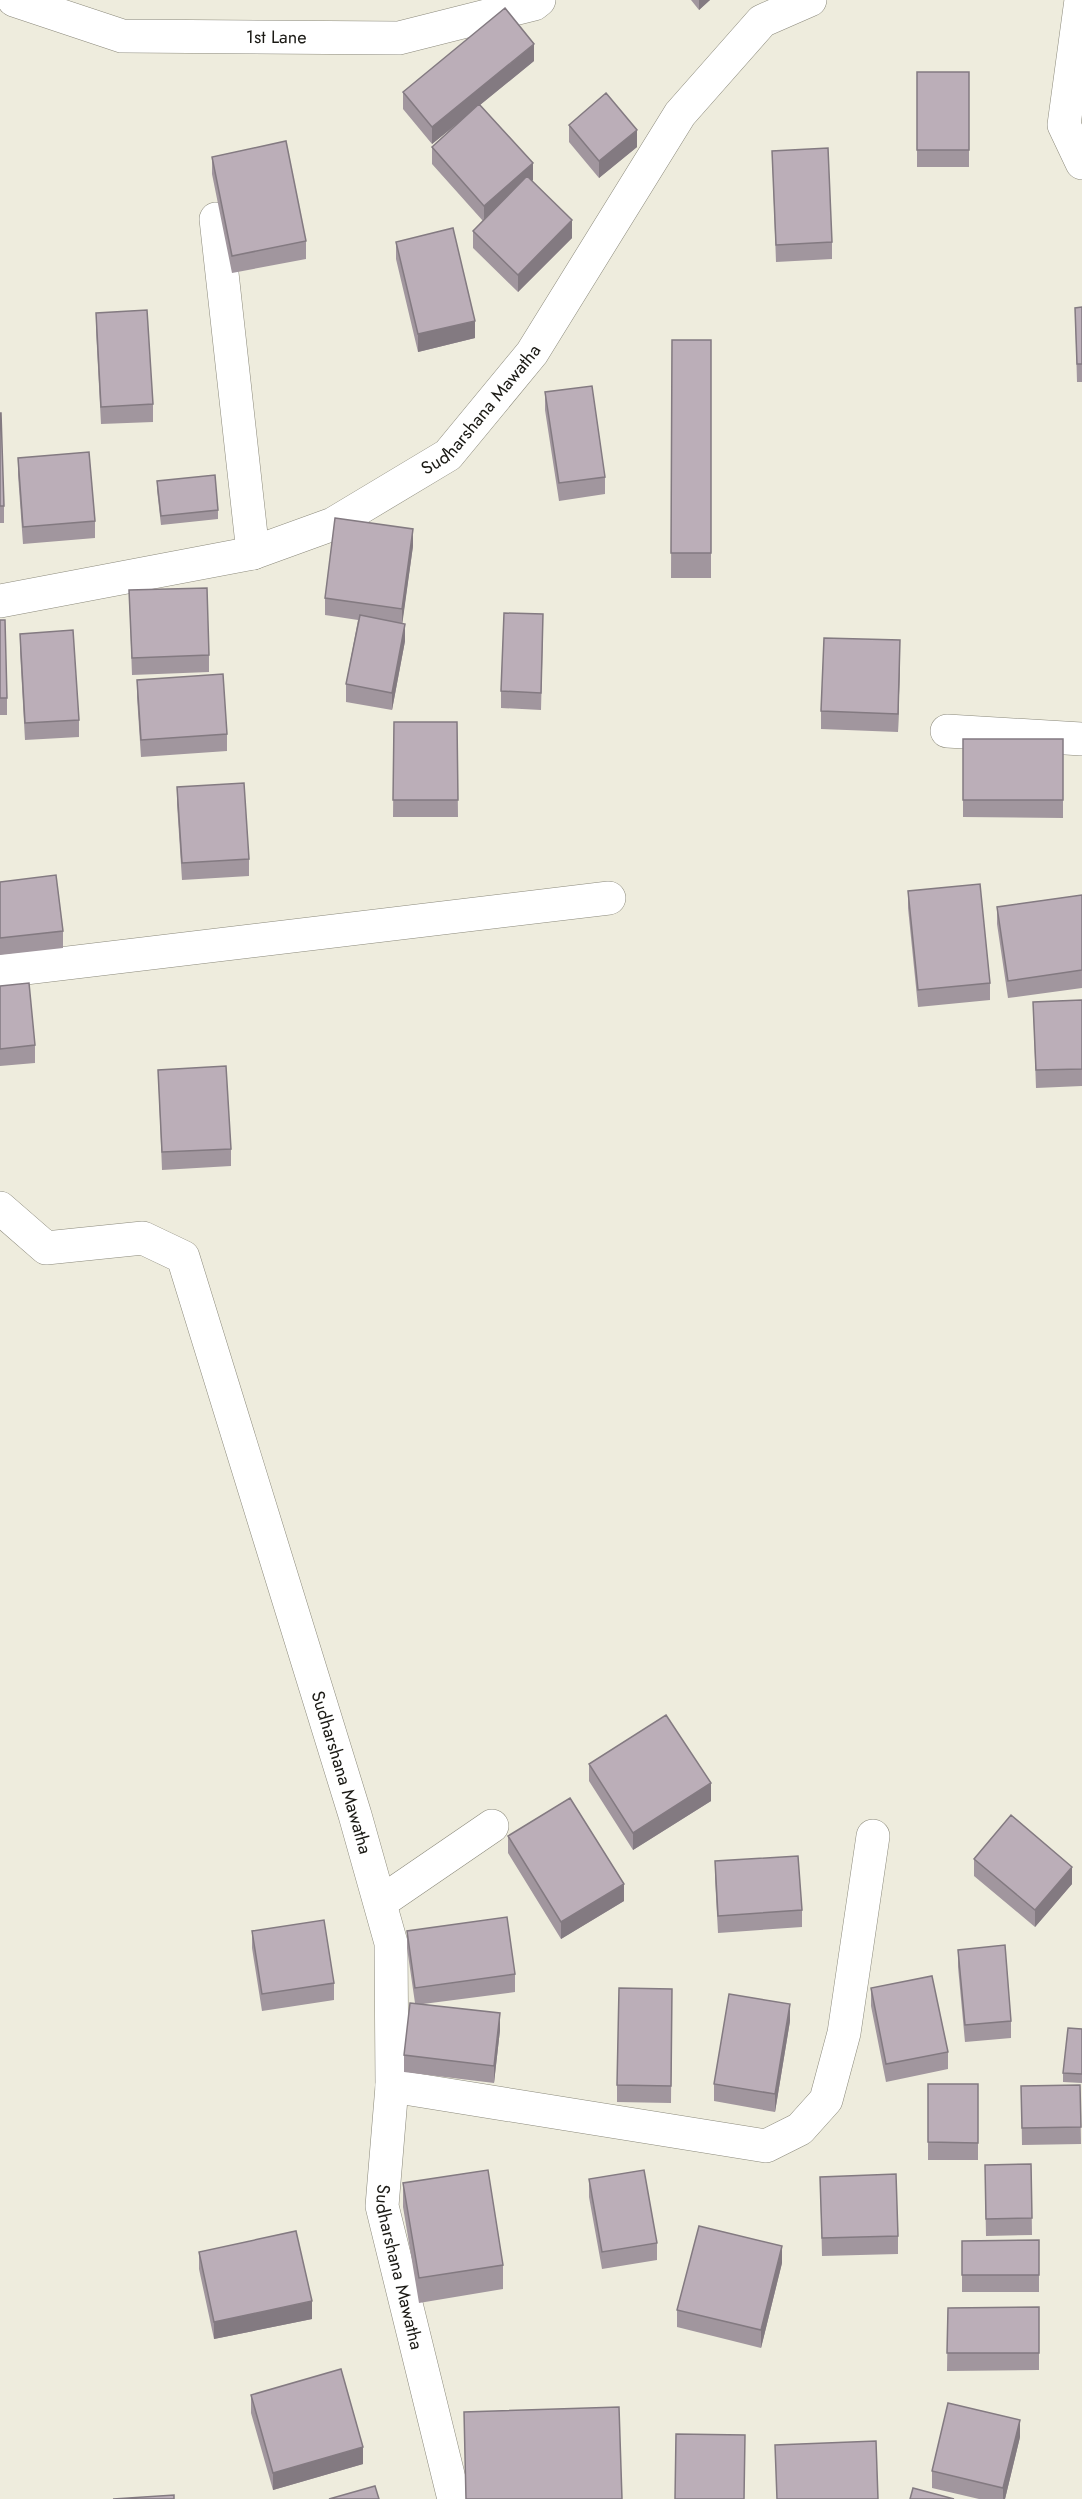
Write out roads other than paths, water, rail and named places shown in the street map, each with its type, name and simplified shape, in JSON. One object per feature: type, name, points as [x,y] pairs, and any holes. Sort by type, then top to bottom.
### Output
[{"type":"street","name":"1st Lane","points":[[14,0],[122,36],[399,38],[534,4],[539,0]]},
{"type":"street","name":"Sudharshana Mawatha","points":[[0,601],[253,553],[333,524],[448,455],[532,353],[680,114],[762,21],[810,0]]},
{"type":"street","points":[[1081,0],[1064,125],[1082,163]]},
{"type":"street","points":[[216,219],[253,553]]},
{"type":"street","points":[[947,731],[1082,739]]},
{"type":"street","points":[[0,971],[609,898]]},
{"type":"street","name":"Sudharshana Mawatha","points":[[0,1208],[46,1248],[143,1238],[183,1257],[381,1902],[391,1942],[392,2086],[382,2206],[454,2499]]},
{"type":"street","points":[[381,1902],[492,1826]]},
{"type":"street","points":[[392,2086],[766,2146],[800,2129],[826,2100],[844,2032],[873,1836]]}]
